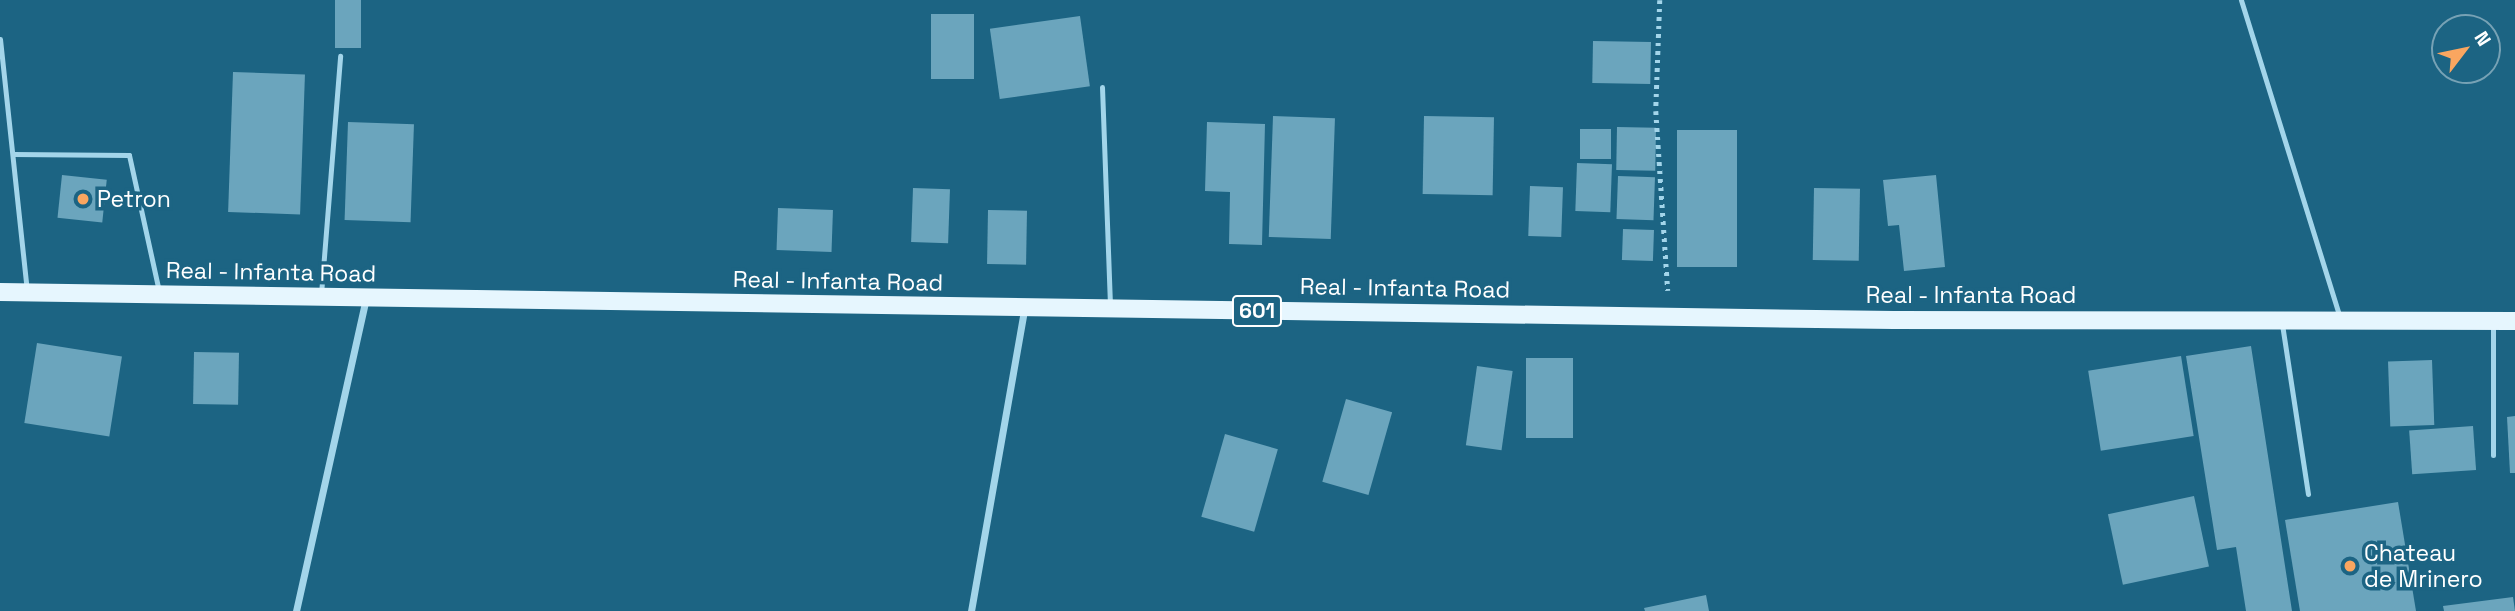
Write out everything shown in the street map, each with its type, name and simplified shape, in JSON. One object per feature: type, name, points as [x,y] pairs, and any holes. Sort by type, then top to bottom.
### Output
[{"type":"main road","name":"Real - Infanta Road","points":[[0,292],[1670,316],[2515,321]]},
{"type":"street","points":[[296,611],[366,299]]},
{"type":"street","points":[[971,611],[1024,308]]},
{"type":"lane","points":[[2241,0],[2341,321]]},
{"type":"lane","points":[[0,39],[27,293]]},
{"type":"lane","points":[[321,295],[340,56]]},
{"type":"lane","points":[[1102,87],[1110,309]]},
{"type":"lane","points":[[13,154],[129,155],[159,294]]},
{"type":"lane","points":[[2281,320],[2308,494]]},
{"type":"lane","points":[[2493,321],[2493,455]]},
{"type":"path","points":[[1660,0],[1656,111],[1670,316]]},
{"type":"building","points":[[335,0],[361,0],[361,48],[335,48]]},
{"type":"building","points":[[931,14],[974,14],[974,79],[931,79]]},
{"type":"building","points":[[1080,16],[1090,86],[1000,99],[990,29]]},
{"type":"building","points":[[1593,41],[1651,42],[1650,84],[1592,83]]},
{"type":"building","points":[[233,72],[305,75],[300,214],[228,212]]},
{"type":"building","points":[[1273,116],[1335,118],[1331,239],[1269,237]]},
{"type":"building","points":[[1424,116],[1494,117],[1493,195],[1423,194]]},
{"type":"building","points":[[348,122],[414,124],[411,222],[345,220]]},
{"type":"building","points":[[1207,122],[1265,124],[1262,245],[1229,244],[1230,192],[1205,191]]},
{"type":"building","points":[[1617,127],[1656,128],[1655,171],[1616,170]]},
{"type":"building","points":[[1580,129],[1611,129],[1611,159],[1580,159]]},
{"type":"building","points":[[1677,130],[1737,130],[1737,267],[1677,267]]},
{"type":"building","points":[[1577,163],[1612,164],[1610,212],[1575,211]]},
{"type":"building","name":"Petron","points":[[62,175],[107,180],[102,222],[58,218]]},
{"type":"building","points":[[1936,175],[1945,267],[1904,271],[1899,225],[1888,226],[1883,180]]},
{"type":"building","points":[[1618,176],[1655,177],[1653,220],[1616,219]]},
{"type":"building","points":[[1530,186],[1563,187],[1561,237],[1528,236]]},
{"type":"building","points":[[913,188],[950,189],[948,243],[911,242]]},
{"type":"building","points":[[1814,188],[1860,189],[1859,261],[1813,260]]},
{"type":"building","points":[[778,208],[833,210],[832,252],[777,250]]},
{"type":"building","points":[[988,210],[1027,211],[1026,265],[987,264]]},
{"type":"building","points":[[1623,229],[1654,230],[1653,261],[1622,260]]},
{"type":"building","points":[[37,343],[122,356],[109,436],[24,423]]},
{"type":"building","points":[[2251,346],[2292,611],[2246,611],[2236,547],[2217,550],[2186,356]]},
{"type":"building","points":[[194,352],[239,353],[238,405],[193,404]]},
{"type":"building","points":[[2181,356],[2194,436],[2101,451],[2088,371]]},
{"type":"building","points":[[1526,358],[1573,358],[1573,438],[1526,438]]},
{"type":"building","points":[[2432,360],[2434,425],[2390,426],[2388,362]]},
{"type":"building","points":[[1477,366],[1513,371],[1502,450],[1466,445]]},
{"type":"building","points":[[1346,399],[1392,412],[1368,495],[1322,482]]},
{"type":"building","points":[[2515,416],[2515,473],[2510,473],[2507,417]]},
{"type":"building","points":[[2473,426],[2476,470],[2412,474],[2409,430]]},
{"type":"building","points":[[1225,434],[1278,449],[1254,532],[1201,517]]},
{"type":"building","points":[[2194,496],[2209,566],[2123,585],[2108,514]]},
{"type":"building","name":"Chateau de Mrinero","points":[[2398,502],[2416,611],[2300,611],[2285,520]]},
{"type":"building","points":[[1706,595],[1709,611],[1645,611],[1644,608]]},
{"type":"building","points":[[2513,597],[2515,611],[2444,611],[2443,606]]},
{"type":"place","name":"Petron","points":[[83,199]]},
{"type":"place","name":"Chateau de Mrinero","points":[[2350,566]]}]
